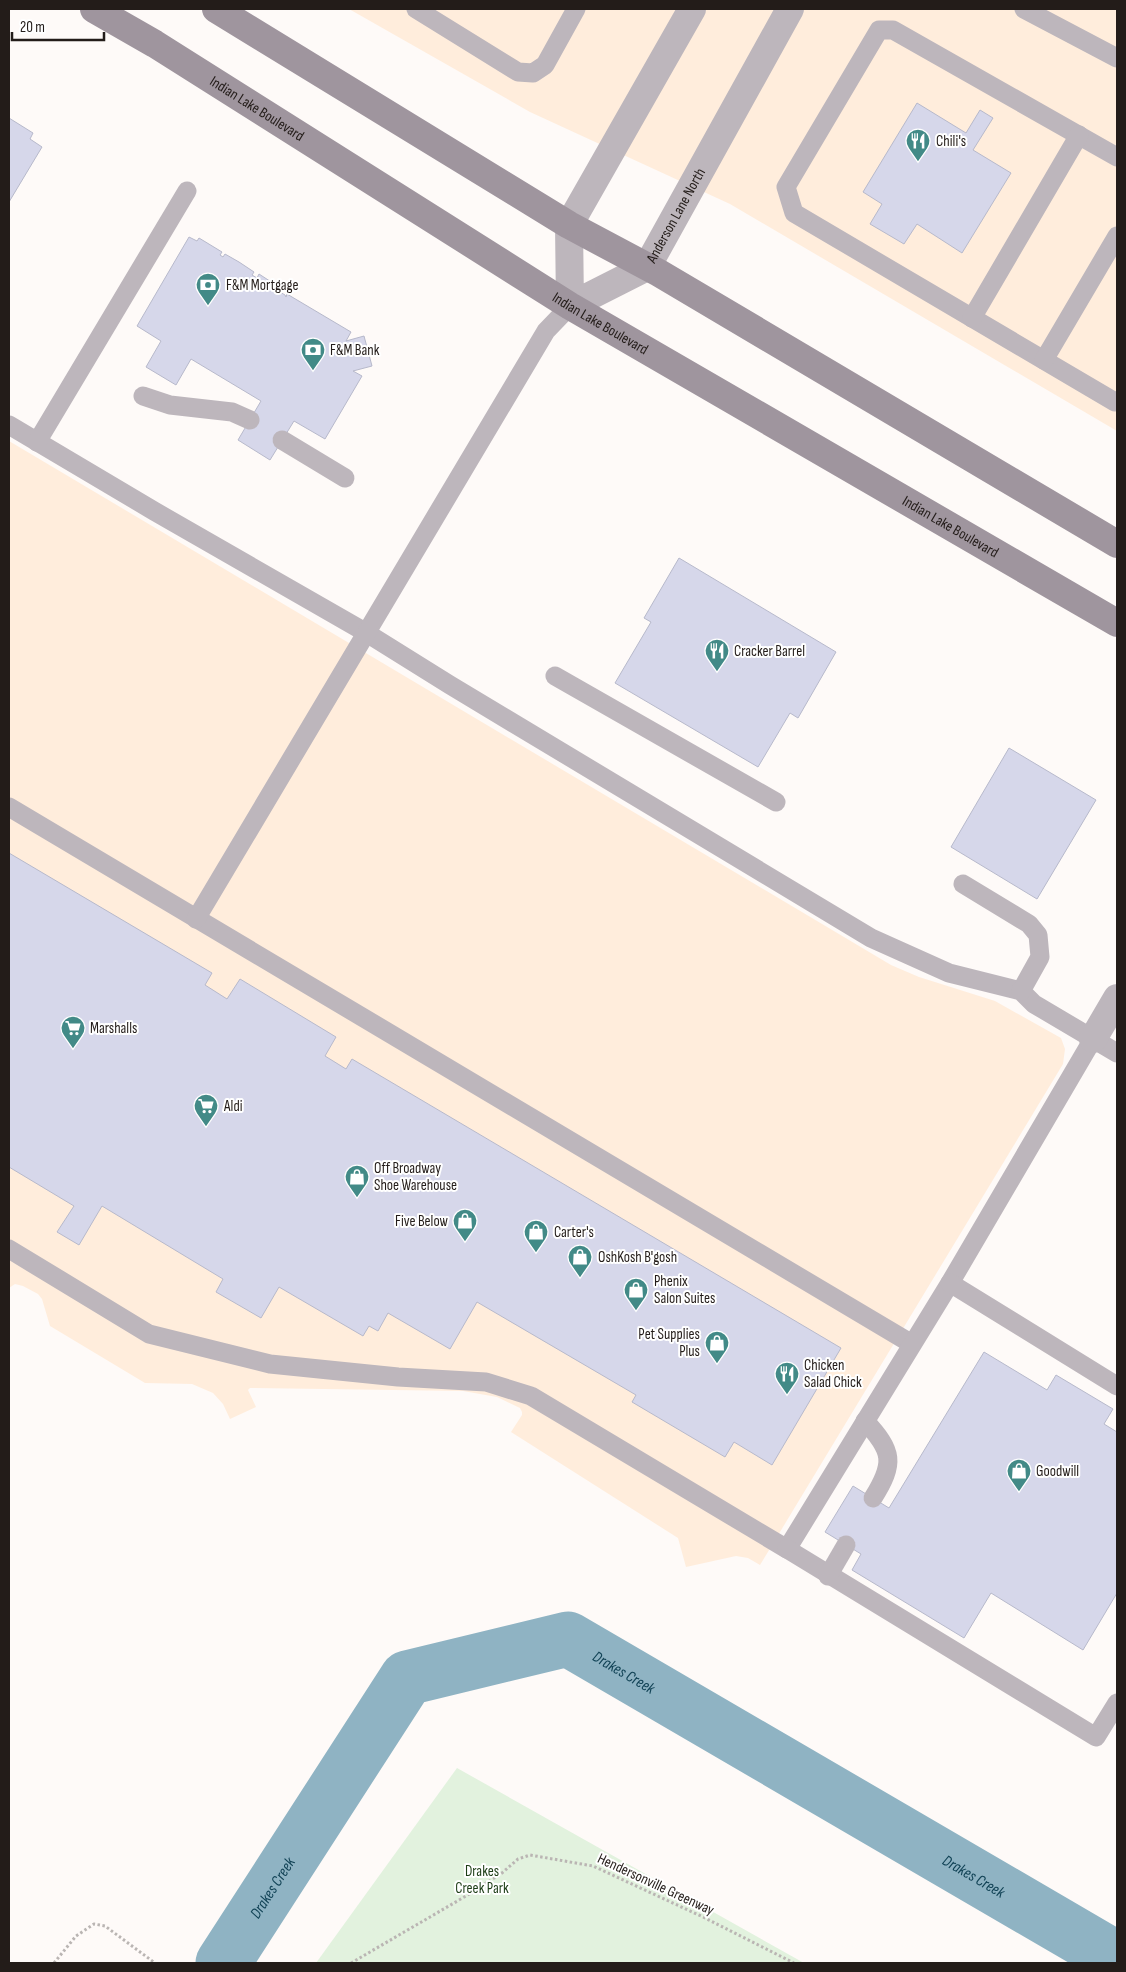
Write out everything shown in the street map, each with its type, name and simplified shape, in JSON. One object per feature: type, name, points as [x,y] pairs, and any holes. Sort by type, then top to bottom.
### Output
[{"type":"main road","name":"Indian Lake Boulevard","points":[[94,9],[155,44],[570,306],[1117,623]]},
{"type":"main road","points":[[216,9],[569,225],[647,266],[1117,544]]},
{"type":"street","points":[[570,306],[569,225],[692,9]]},
{"type":"street","name":"Anderson Lane North","points":[[570,306],[647,266],[790,9]]},
{"type":"street","points":[[1093,1039],[1117,998]]},
{"type":"lane","points":[[416,9],[518,72],[533,73],[545,64],[576,9]]},
{"type":"lane","points":[[1024,9],[1117,58]]},
{"type":"lane","points":[[1117,157],[893,30],[879,30],[786,187],[794,212],[972,318],[1117,401]]},
{"type":"lane","points":[[972,318],[1078,135]]},
{"type":"lane","points":[[37,442],[187,191]]},
{"type":"lane","points":[[1044,360],[1117,236]]},
{"type":"lane","points":[[196,919],[365,632],[546,331],[570,306]]},
{"type":"lane","points":[[143,396],[170,405],[221,409],[250,420]]},
{"type":"lane","points":[[9,425],[365,632],[442,681],[871,938],[949,973],[1021,991],[1034,1004],[1117,1053]]},
{"type":"lane","points":[[282,440],[345,478]]},
{"type":"lane","points":[[555,676],[776,802]]},
{"type":"lane","points":[[9,807],[912,1344]]},
{"type":"lane","points":[[963,884],[1029,924],[1038,935],[1040,957],[1021,991]]},
{"type":"lane","points":[[787,1550],[950,1283],[1093,1039]]},
{"type":"lane","points":[[9,1249],[149,1334],[270,1364],[398,1377],[486,1382],[530,1396],[1096,1737],[1117,1703]]},
{"type":"lane","points":[[950,1283],[1117,1386]]},
{"type":"lane","points":[[865,1421],[879,1437],[887,1452],[888,1467],[884,1481],[873,1498]]},
{"type":"lane","points":[[828,1576],[846,1545]]},
{"type":"path","name":"Hendersonville Greenway","points":[[351,1963],[466,1896],[502,1873],[518,1859],[530,1855],[592,1866],[703,1917],[794,1963]]},
{"type":"path","points":[[54,1963],[76,1936],[94,1924],[105,1926],[155,1963]]},
{"type":"shaded area","points":[[349,9],[1117,9],[1117,431],[730,204],[530,112]]},
{"type":"shaded area","points":[[9,441],[891,965],[919,977],[995,1001],[1061,1038],[1065,1049],[1063,1064],[760,1565],[748,1558],[736,1556],[686,1567],[678,1538],[511,1432],[522,1412],[520,1408],[497,1397],[463,1391],[250,1388],[248,1390],[256,1407],[230,1419],[223,1404],[213,1393],[192,1384],[145,1383],[50,1326],[42,1299],[38,1294],[15,1284],[9,1288]]},
{"type":"green space","name":"Drakes Creek Park","points":[[457,1768],[804,1963],[316,1963]]},
{"type":"building","points":[[917,103],[966,133],[980,110],[993,118],[973,150],[1011,173],[962,253],[917,224],[904,244],[870,224],[882,204],[863,192]]},
{"type":"building","points":[[9,118],[33,133],[30,139],[42,147],[9,202]]},
{"type":"building","points":[[189,237],[197,241],[199,238],[222,252],[220,255],[223,257],[225,254],[254,272],[252,275],[257,278],[259,274],[282,289],[280,292],[286,297],[287,294],[351,332],[346,341],[364,336],[372,366],[353,371],[362,376],[325,439],[294,421],[270,460],[238,440],[261,401],[191,359],[176,385],[146,367],[161,341],[137,326]]},
{"type":"building","points":[[679,558],[836,652],[798,718],[790,713],[758,767],[615,683],[651,622],[644,618]]},
{"type":"building","points":[[1009,748],[1096,800],[1037,899],[951,847]]},
{"type":"building","points":[[9,853],[212,973],[205,985],[227,999],[240,979],[336,1037],[325,1056],[346,1069],[352,1059],[841,1348],[772,1465],[734,1442],[725,1457],[632,1402],[636,1395],[477,1302],[450,1349],[388,1313],[378,1331],[369,1326],[363,1336],[279,1287],[261,1318],[216,1292],[223,1279],[102,1206],[79,1245],[57,1232],[74,1206],[9,1167]]},
{"type":"building","points":[[984,1352],[1047,1390],[1056,1375],[1113,1409],[1104,1424],[1117,1432],[1117,1593],[1083,1650],[991,1593],[964,1638],[852,1570],[861,1554],[825,1532],[853,1486],[889,1508]]},
{"type":"waterway","name":"Drakes Creek","points":[[223,1963],[407,1678],[568,1639],[1117,1959]]},
{"type":"place","name":"Chili's","points":[[918,162]]},
{"type":"place","name":"F&M Mortgage","points":[[208,306]]},
{"type":"place","name":"F&M Bank","points":[[313,371]]},
{"type":"place","name":"Cracker Barrel","points":[[717,672]]},
{"type":"place","name":"Marshalls","points":[[73,1049]]},
{"type":"place","name":"Aldi","points":[[206,1127]]},
{"type":"place","name":"Off Broadway Shoe Warehouse","points":[[357,1198]]},
{"type":"place","name":"Five Below","points":[[465,1242]]},
{"type":"place","name":"Carter's","points":[[536,1253]]},
{"type":"place","name":"OshKosh B'gosh","points":[[580,1278]]},
{"type":"place","name":"Phenix Salon Suites","points":[[636,1311]]},
{"type":"place","name":"Pet Supplies Plus","points":[[717,1364]]},
{"type":"place","name":"Chicken Salad Chick","points":[[787,1395]]},
{"type":"place","name":"Goodwill","points":[[1019,1492]]}]
